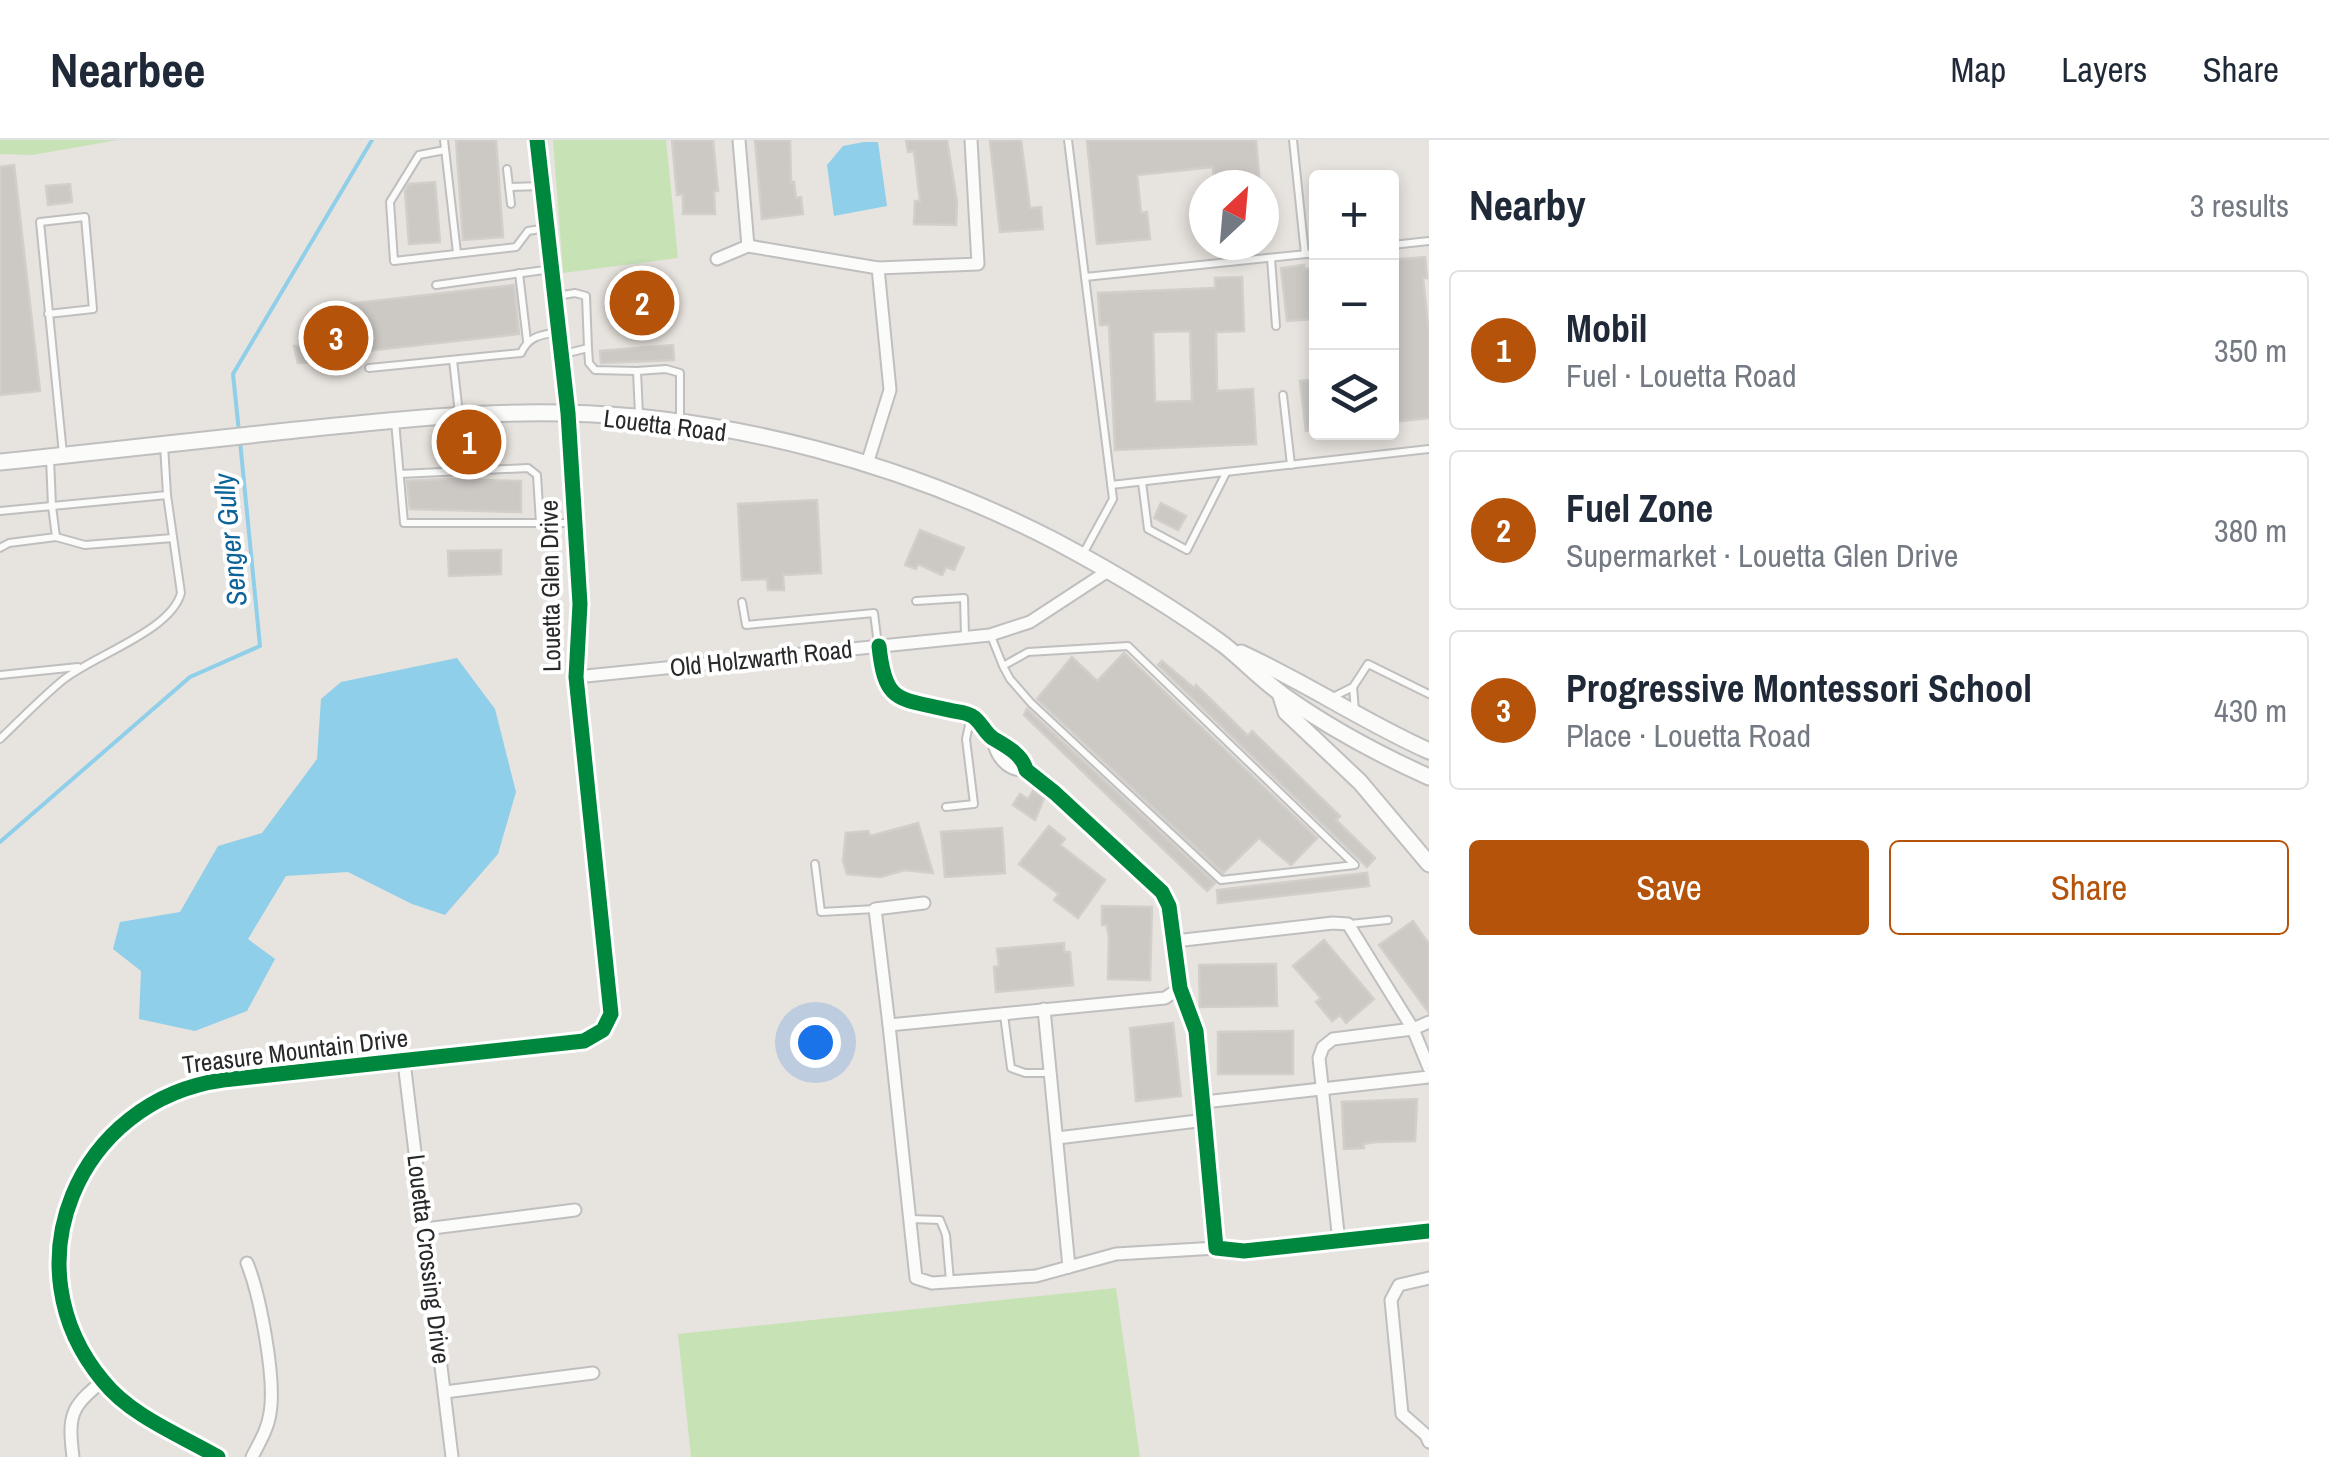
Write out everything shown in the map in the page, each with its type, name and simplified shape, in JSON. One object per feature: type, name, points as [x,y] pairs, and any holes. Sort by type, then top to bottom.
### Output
[{"type":"main road","name":"Louetta Road","points":[[0,462],[459,415],[568,413],[680,424],[776,440],[867,464],[1014,522],[1082,556],[1224,646],[1280,693],[1376,752],[1429,776]]},
{"type":"main road","name":"Louetta Road","points":[[1224,646],[1298,679],[1429,751]]},
{"type":"main road","points":[[1280,693],[1286,712],[1360,782],[1429,864]]},
{"type":"street","name":"Louetta Glen Drive","points":[[537,140],[568,413],[580,604],[576,677],[612,1005],[603,1030]]},
{"type":"street","points":[[739,140],[748,246]]},
{"type":"street","points":[[717,258],[748,246],[878,268],[978,264],[971,140]]},
{"type":"street","points":[[867,464],[890,390],[878,268]]},
{"type":"street","name":"Old Holzwarth Road","points":[[576,677],[990,635],[1030,622],[1108,571]]},
{"type":"street","points":[[878,646],[882,676],[889,691],[904,700],[971,715],[1162,892],[1175,940],[1180,988],[1196,1031],[1216,1248]]},
{"type":"street","points":[[924,903],[875,909],[916,1278],[932,1283],[1036,1276],[1116,1254],[1216,1248],[1244,1251],[1429,1231]]},
{"type":"street","points":[[1175,940],[1348,924],[1413,1029],[1429,1068]]},
{"type":"street","points":[[890,1025],[1166,998],[1180,988]]},
{"type":"street","points":[[1044,1010],[1069,1267]]},
{"type":"street","points":[[1339,1242],[1319,1058],[1323,1047],[1333,1039],[1413,1029],[1429,1022]]},
{"type":"street","name":"Treasure Mountain Drive","points":[[218,1457],[133,1408],[103,1381],[76,1339],[66,1312],[60,1256],[66,1212],[79,1178],[106,1140],[140,1110],[185,1087],[584,1041],[603,1030]]},
{"type":"street","name":"Louetta Crossing Drive","points":[[404,1062],[452,1457]]},
{"type":"street","points":[[1204,1102],[1429,1078]]},
{"type":"street","points":[[1056,1138],[1206,1120]]},
{"type":"street","points":[[426,1228],[575,1210]]},
{"type":"street","points":[[247,1263],[258,1299],[272,1403],[268,1426],[252,1457]]},
{"type":"street","points":[[1429,1278],[1399,1285],[1392,1300],[1402,1414],[1429,1442]]},
{"type":"street","points":[[445,1392],[593,1374]]},
{"type":"street","points":[[73,1457],[72,1414],[80,1400],[103,1381]]},
{"type":"lane","points":[[444,140],[458,254]]},
{"type":"lane","points":[[1068,140],[1112,498],[1082,556]]},
{"type":"lane","points":[[1294,140],[1305,254]]},
{"type":"lane","points":[[445,150],[419,155],[392,197],[394,260],[516,247],[528,231],[547,228]]},
{"type":"lane","points":[[507,169],[510,204]]},
{"type":"lane","points":[[509,188],[542,186]]},
{"type":"lane","points":[[48,314],[94,309],[84,218],[40,222],[57,456],[52,506],[56,537]]},
{"type":"lane","points":[[1399,244],[1429,241]]},
{"type":"lane","points":[[1279,257],[1309,254]]},
{"type":"lane","points":[[1086,277],[1252,260]]},
{"type":"lane","points":[[1271,260],[1276,326]]},
{"type":"lane","points":[[436,285],[552,269]]},
{"type":"lane","points":[[369,368],[521,353],[527,341],[519,274]]},
{"type":"lane","points":[[555,297],[575,292],[586,296],[589,364],[595,370],[666,369],[680,373],[680,424]]},
{"type":"lane","points":[[527,341],[559,332]]},
{"type":"lane","points":[[562,355],[588,348]]},
{"type":"lane","points":[[453,360],[459,415]]},
{"type":"lane","points":[[638,371],[640,420]]},
{"type":"lane","points":[[1282,396],[1291,465]]},
{"type":"lane","points":[[395,420],[404,523],[575,522]]},
{"type":"lane","points":[[0,739],[67,677],[163,620],[178,606],[180,593],[164,444]]},
{"type":"lane","points":[[1111,485],[1429,449]]},
{"type":"lane","points":[[400,474],[528,468],[537,475],[540,523]]},
{"type":"lane","points":[[1142,482],[1148,530],[1187,550],[1226,472]]},
{"type":"lane","points":[[0,511],[167,495]]},
{"type":"lane","points":[[0,548],[9,543],[56,537],[85,545],[172,538]]},
{"type":"lane","points":[[916,601],[964,598],[965,636]]},
{"type":"lane","points":[[742,602],[746,625],[874,613],[878,646]]},
{"type":"lane","points":[[990,635],[1003,666],[1010,679],[1031,703],[1221,880],[1355,865],[1128,646],[1028,652],[1003,666]]},
{"type":"lane","points":[[1330,699],[1353,687],[1368,664],[1429,694]]},
{"type":"lane","points":[[0,675],[85,666]]},
{"type":"lane","points":[[1353,687],[1356,714]]},
{"type":"lane","points":[[946,807],[974,804],[966,739],[971,715]]},
{"type":"lane","points":[[816,864],[821,912],[875,909]]},
{"type":"lane","points":[[1348,924],[1388,920]]},
{"type":"lane","points":[[1004,1014],[1011,1068],[1050,1074]]},
{"type":"lane","points":[[910,1219],[940,1220],[946,1235],[950,1282]]},
{"type":"green space","points":[[0,140],[118,140],[32,155],[0,154]]},
{"type":"green space","points":[[553,140],[666,140],[678,258],[563,273]]},
{"type":"green space","points":[[1116,1288],[1140,1457],[691,1457],[678,1334]]},
{"type":"water","points":[[878,142],[887,206],[834,216],[827,165],[843,146]]},
{"type":"water","points":[[457,658],[495,709],[516,792],[498,854],[445,915],[412,904],[348,872],[286,876],[248,939],[275,959],[247,1011],[195,1031],[139,1019],[141,971],[113,949],[120,922],[180,912],[218,846],[262,833],[317,759],[321,699],[341,682]]},
{"type":"building","points":[[456,140],[496,140],[503,237],[463,240]]},
{"type":"building","points":[[672,140],[713,140],[718,191],[714,191],[715,214],[683,214],[683,194],[677,195]]},
{"type":"building","points":[[755,140],[790,140],[791,182],[796,198],[801,197],[803,214],[762,219]]},
{"type":"building","points":[[906,140],[947,140],[957,202],[956,225],[914,224],[915,201],[920,201],[914,151],[908,152]]},
{"type":"building","points":[[1021,140],[1030,208],[1041,207],[1043,229],[1000,232],[990,141]]},
{"type":"building","points":[[1087,140],[1256,140],[1259,170],[1213,167],[1137,175],[1141,213],[1147,212],[1150,239],[1097,244]]},
{"type":"building","points":[[14,165],[40,391],[0,395],[0,167]]},
{"type":"building","points":[[435,182],[440,242],[409,244],[405,191],[409,184]]},
{"type":"building","points":[[70,184],[72,202],[48,205],[46,186]]},
{"type":"building","points":[[1425,257],[1429,418],[1399,421],[1399,260]]},
{"type":"building","points":[[1304,265],[1304,269],[1309,269],[1309,319],[1287,321],[1281,268]]},
{"type":"building","points":[[1242,277],[1244,331],[1216,332],[1217,391],[1253,389],[1256,444],[1115,450],[1109,325],[1100,325],[1098,293],[1215,288],[1215,278]],"holes":[[[1190,331],[1192,401],[1155,402],[1153,332]]]},
{"type":"building","points":[[672,284],[676,317],[614,323],[610,291]]},
{"type":"building","points":[[514,285],[519,334],[356,352],[356,357],[335,361],[335,370],[321,372],[319,362],[298,363],[294,346],[315,346],[313,339],[323,338],[320,307]]},
{"type":"building","points":[[673,345],[674,360],[601,363],[600,351]]},
{"type":"building","points":[[1309,380],[1309,431],[1306,431],[1300,381]]},
{"type":"building","points":[[407,481],[521,481],[521,512],[410,509]]},
{"type":"building","points":[[817,500],[821,573],[783,575],[784,590],[768,590],[767,579],[742,580],[738,504]]},
{"type":"building","points":[[1161,503],[1186,516],[1178,530],[1154,518]]},
{"type":"building","points":[[920,530],[964,548],[954,570],[946,567],[942,575],[918,564],[916,569],[905,565]]},
{"type":"building","points":[[501,550],[501,574],[449,576],[448,551]]},
{"type":"building","points":[[1124,653],[1317,838],[1291,865],[1259,838],[1223,873],[1037,699],[1072,657],[1097,681]]},
{"type":"building","points":[[1162,661],[1194,688],[1196,685],[1248,736],[1252,731],[1340,816],[1336,820],[1375,858],[1367,867],[1158,665]]},
{"type":"building","points":[[1027,709],[1215,883],[1207,891],[1024,715]]},
{"type":"building","points":[[1033,791],[1044,798],[1035,820],[1013,805],[1020,794],[1028,799]]},
{"type":"building","points":[[918,823],[933,873],[905,870],[880,877],[847,874],[843,861],[846,833],[868,831],[870,836]]},
{"type":"building","points":[[1049,826],[1065,839],[1060,845],[1105,880],[1078,918],[1054,900],[1059,894],[1019,864]]},
{"type":"building","points":[[1002,828],[1005,873],[945,877],[941,832]]},
{"type":"building","points":[[1367,873],[1369,886],[1218,903],[1217,890]]},
{"type":"building","points":[[1102,906],[1152,907],[1150,980],[1108,979],[1109,938],[1107,925],[1102,925]]},
{"type":"building","points":[[1413,921],[1429,944],[1429,1013],[1379,945]]},
{"type":"building","points":[[1324,940],[1374,999],[1346,1023],[1340,1015],[1332,1021],[1316,1002],[1321,998],[1293,966]]},
{"type":"building","points":[[1064,943],[1064,952],[1070,952],[1073,985],[996,992],[997,949]]},
{"type":"building","points":[[1276,964],[1277,1006],[1200,1007],[1199,965]]},
{"type":"building","points":[[1173,1023],[1181,1096],[1136,1101],[1130,1028]]},
{"type":"building","points":[[1293,1031],[1293,1074],[1218,1074],[1218,1032]]},
{"type":"building","points":[[1417,1099],[1415,1141],[1376,1142],[1363,1144],[1364,1148],[1344,1149],[1342,1102]]},
{"type":"waterway","name":"Senger Gully","points":[[239,432],[233,374],[372,140]]},
{"type":"waterway","name":"Senger Gully","points":[[0,842],[190,677],[260,646],[240,441]]},
{"type":"cycle path","points":[[218,1457],[127,1405],[103,1381],[75,1336],[61,1288],[61,1240],[73,1195],[96,1154],[130,1119],[172,1094],[223,1080],[584,1041],[603,1030],[611,1014],[576,677],[580,604],[568,413],[537,140]]},
{"type":"cycle path","points":[[879,646],[890,689],[906,700],[975,718],[991,737],[1018,755],[1026,770],[1162,892],[1169,906],[1180,988],[1196,1031],[1216,1248],[1244,1251],[1429,1231]]},
{"type":"place","name":"Fuel Zone","points":[[642,303]]},
{"type":"place","name":"Progressive Montessori School","points":[[336,338]]},
{"type":"place","name":"Mobil","points":[[469,442]]}]
